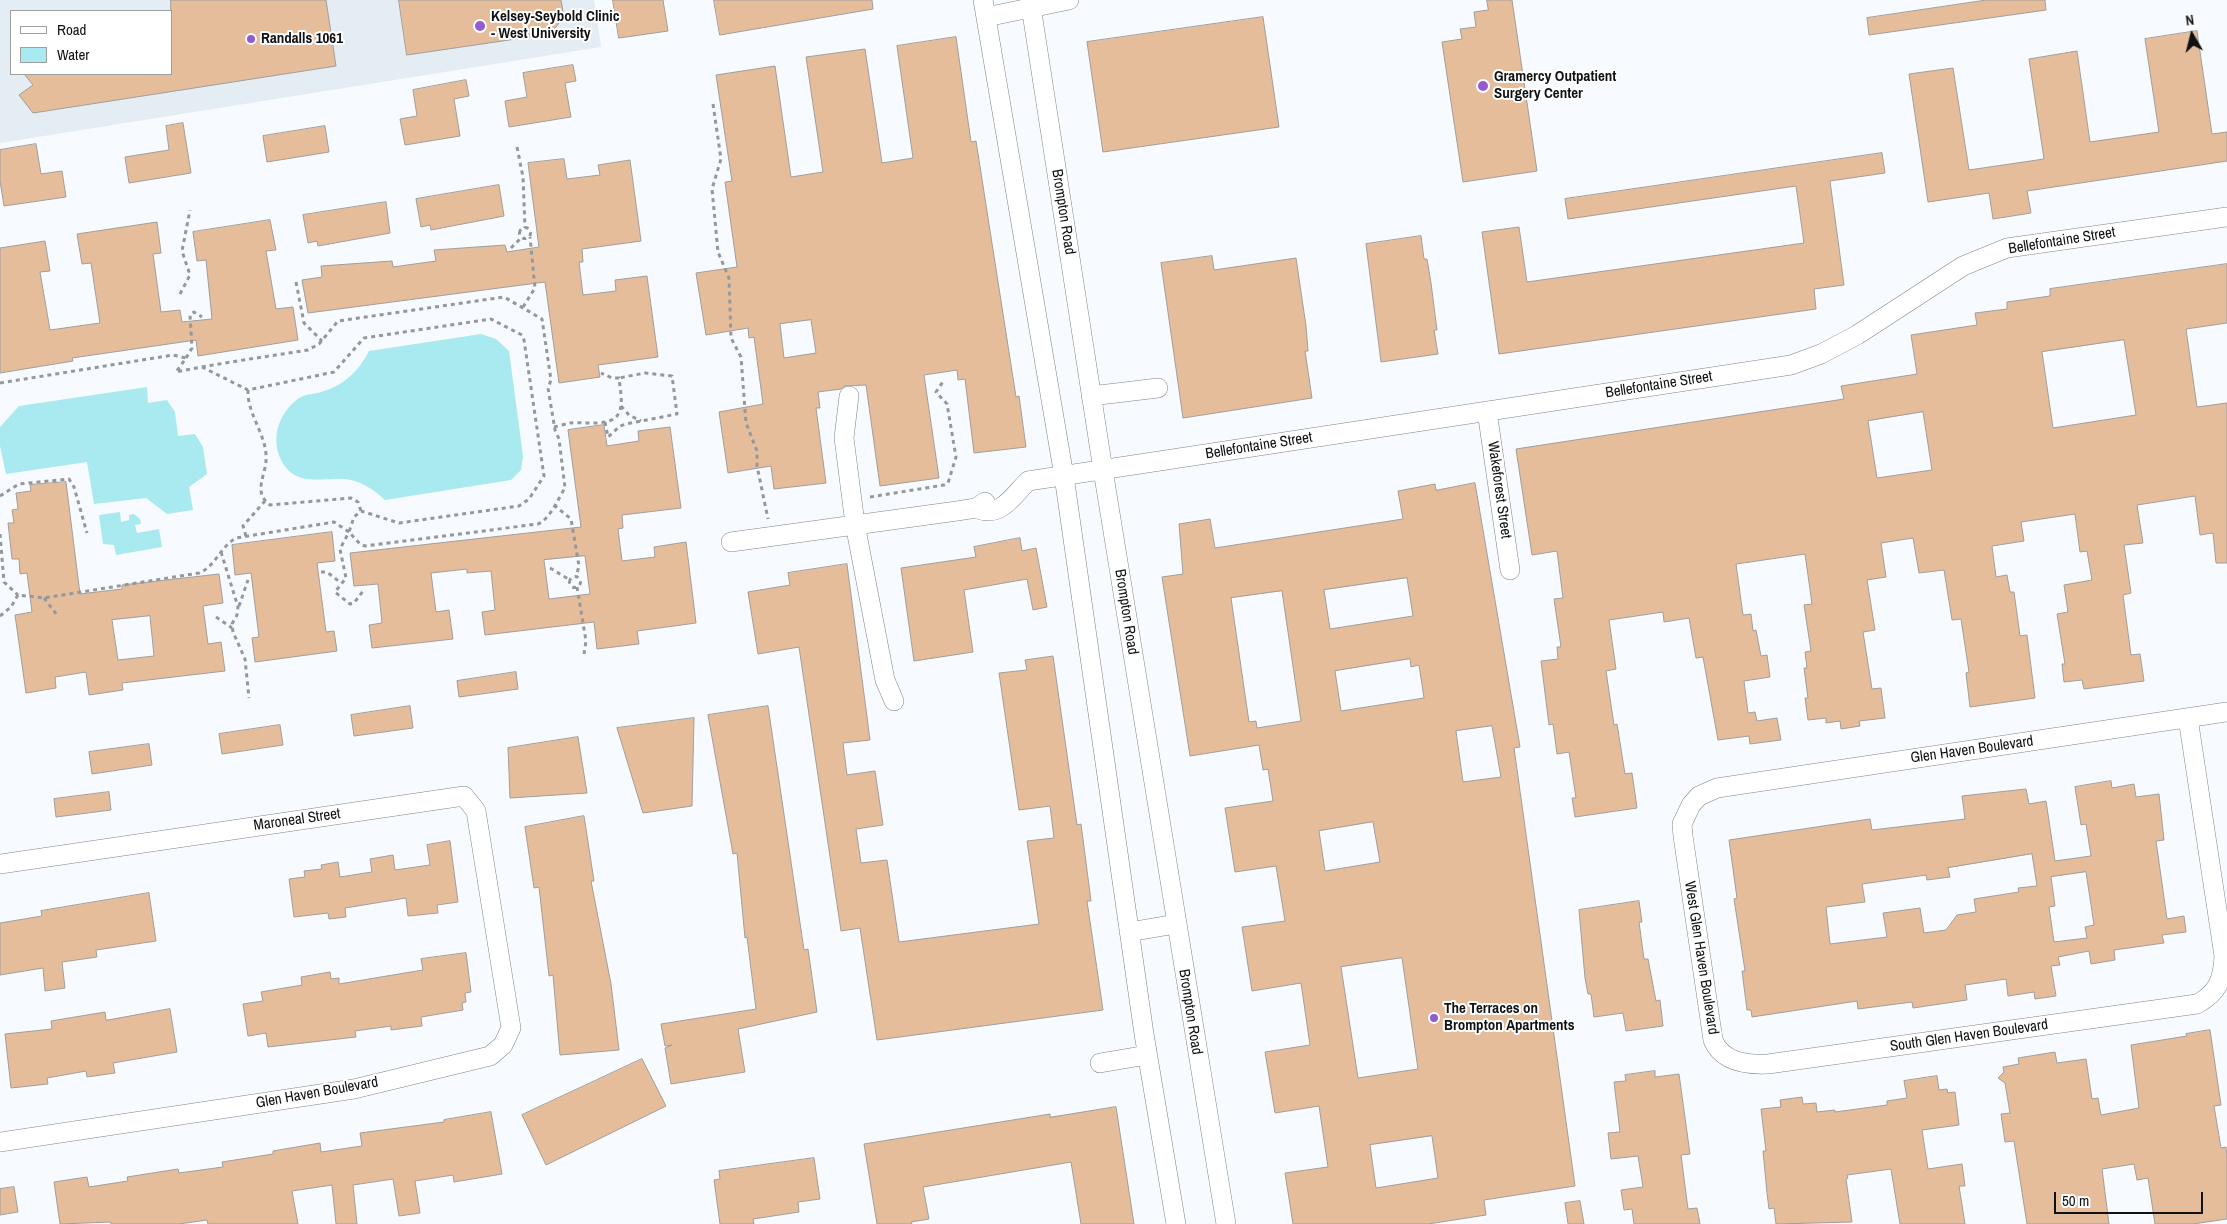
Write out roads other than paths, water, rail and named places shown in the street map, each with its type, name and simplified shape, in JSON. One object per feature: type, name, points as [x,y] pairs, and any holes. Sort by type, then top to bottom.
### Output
[{"type":"street","points":[[1070,0],[985,8],[1064,476],[1147,1055],[1176,1224]]},
{"type":"street","name":"Brompton Road","points":[[1030,3],[1091,396],[1226,1224]]},
{"type":"street","name":"Bellefontaine Street","points":[[855,524],[976,508],[982,502],[997,500],[1005,504],[1028,481],[1791,365],[1821,354],[1857,335],[1963,266],[2007,248],[2227,216]]},
{"type":"street","points":[[1091,396],[1158,388]]},
{"type":"street","points":[[849,396],[844,438],[855,524],[885,680],[894,701]]},
{"type":"street","name":"Wakeforest Street","points":[[1488,411],[1510,570]]},
{"type":"street","points":[[731,542],[855,524]]},
{"type":"street","name":"Glen Haven Boulevard","points":[[1717,788],[2227,712]]},
{"type":"street","name":"South Glen Haven Boulevard","points":[[1837,1055],[2197,1004],[2208,998],[2218,988],[2223,975],[2222,932],[2188,718]]},
{"type":"street","name":"West Glen Haven Boulevard","points":[[1717,788],[1699,796],[1691,805],[1682,824],[1712,1040],[1716,1047],[1732,1060],[1755,1065],[1837,1055]]},
{"type":"street","name":"Maroneal Street","points":[[0,864],[464,796],[476,811],[494,921]]},
{"type":"street","name":"Glen Haven Boulevard","points":[[0,1142],[354,1089],[490,1056],[503,1045],[511,1028],[494,921]]},
{"type":"street","points":[[1129,932],[1176,924]]},
{"type":"street","points":[[1100,1063],[1147,1055]]},
{"type":"water","points":[[481,334],[496,339],[509,351],[523,456],[521,470],[511,480],[385,500],[362,484],[345,479],[305,479],[290,472],[284,465],[279,456],[276,438],[285,412],[299,398],[319,393],[343,382],[355,371],[369,351]]},
{"type":"water","points":[[147,387],[148,403],[167,400],[175,412],[178,436],[195,434],[203,447],[207,474],[189,487],[193,510],[167,514],[146,498],[94,504],[87,462],[6,474],[0,446],[0,427],[19,406]]},
{"type":"water","points":[[120,512],[121,522],[129,520],[129,515],[134,514],[140,519],[141,524],[135,525],[137,533],[159,529],[162,547],[116,555],[114,545],[103,544],[99,515]]},
{"type":"place","name":"Kelsey-Seybold Clinic - West University","points":[[480,26]]},
{"type":"place","name":"Randalls 1061","points":[[251,39]]},
{"type":"place","name":"Gramercy Outpatient Surgery Center","points":[[1483,86]]},
{"type":"place","name":"The Terraces on Brompton Apartments","points":[[1434,1018]]}]
